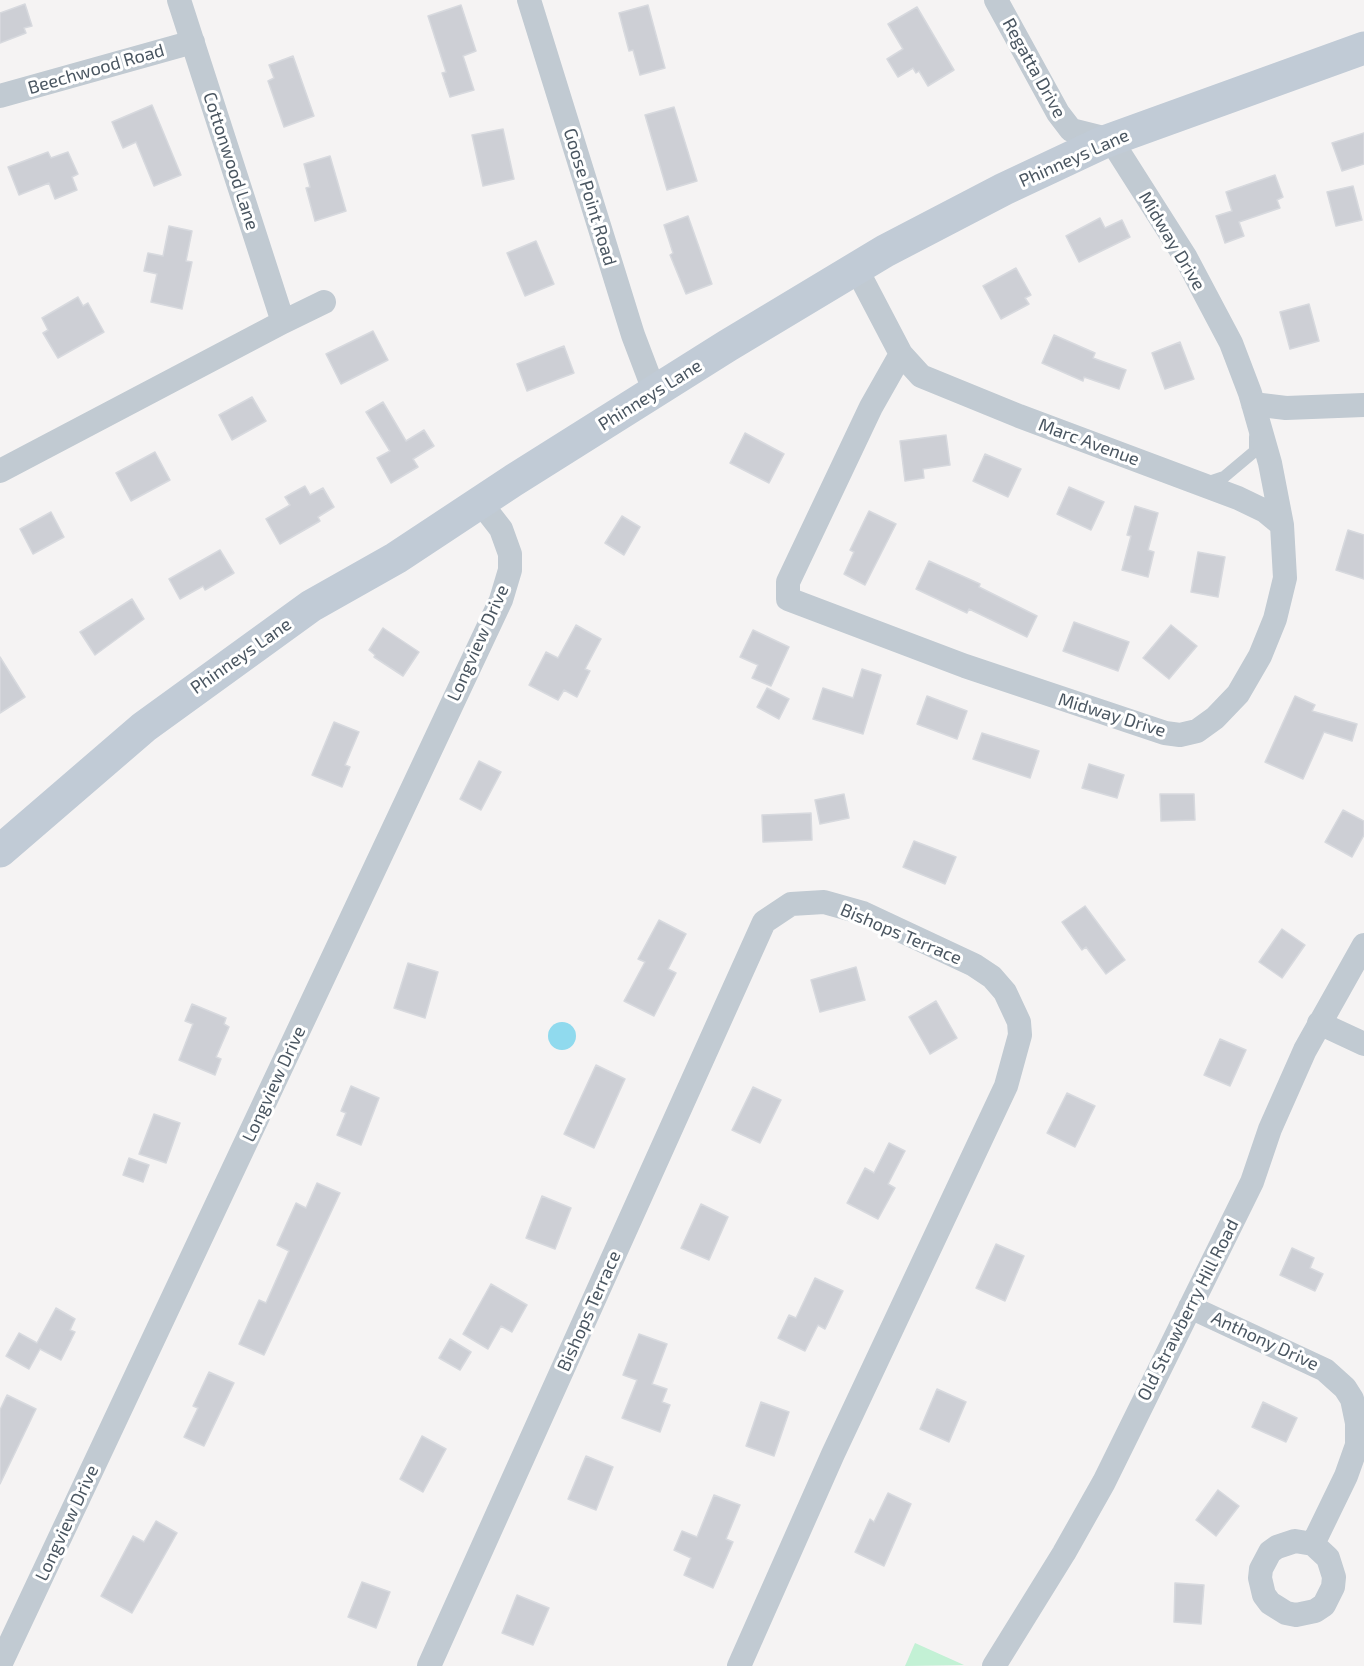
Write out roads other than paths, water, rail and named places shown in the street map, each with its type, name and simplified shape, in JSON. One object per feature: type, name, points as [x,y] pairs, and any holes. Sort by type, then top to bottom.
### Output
[{"type":"main road","name":"Phinneys Lane","points":[[0,851],[79,780],[213,675],[311,606],[396,558],[480,502],[856,268],[1004,189],[1111,140],[1364,48]]},
{"type":"street","name":"Cottonwood Lane","points":[[179,0],[283,322]]},
{"type":"street","name":"Goose Point Road","points":[[529,0],[630,324],[655,393]]},
{"type":"street","name":"Regatta Drive","points":[[996,0],[1058,113],[1071,130],[1111,140]]},
{"type":"street","name":"Beechwood Road","points":[[0,96],[193,42]]},
{"type":"street","name":"Midway Drive","points":[[901,354],[871,407],[788,582],[788,598],[965,666],[1107,716],[1165,733],[1180,735],[1197,731],[1215,718],[1238,694],[1260,656],[1275,619],[1285,578],[1282,525],[1270,463],[1253,404],[1226,333],[1186,258],[1111,140]]},
{"type":"street","points":[[856,268],[901,354]]},
{"type":"street","points":[[0,471],[324,302]]},
{"type":"street","name":"Marc Avenue","points":[[901,354],[921,376],[1255,505],[1282,525]]},
{"type":"street","points":[[1253,404],[1286,408],[1364,405]]},
{"type":"street","name":"Longview Drive","points":[[0,1665],[501,600],[510,570],[510,554],[501,529],[480,502]]},
{"type":"street","name":"Bishops Terrace","points":[[429,1666],[764,922],[791,904],[824,902],[863,913],[983,971],[1005,992],[1019,1022],[1020,1035],[1006,1086],[833,1454],[740,1666]]},
{"type":"street","name":"Old Strawberry Hill Road","points":[[994,1666],[1064,1553],[1098,1492],[1252,1182],[1286,1091],[1319,1023],[1364,945]]},
{"type":"street","points":[[1319,1023],[1364,1044]]},
{"type":"street","name":"Anthony Drive","points":[[1190,1307],[1325,1370],[1345,1388],[1352,1399],[1357,1423],[1357,1444],[1346,1476],[1313,1544]]},
{"type":"lane","points":[[1202,484],[1224,477],[1255,451],[1253,404]]},
{"type":"water","points":[[562,1022],[572,1026],[576,1036],[572,1046],[562,1050],[552,1046],[548,1036],[552,1026]]}]
